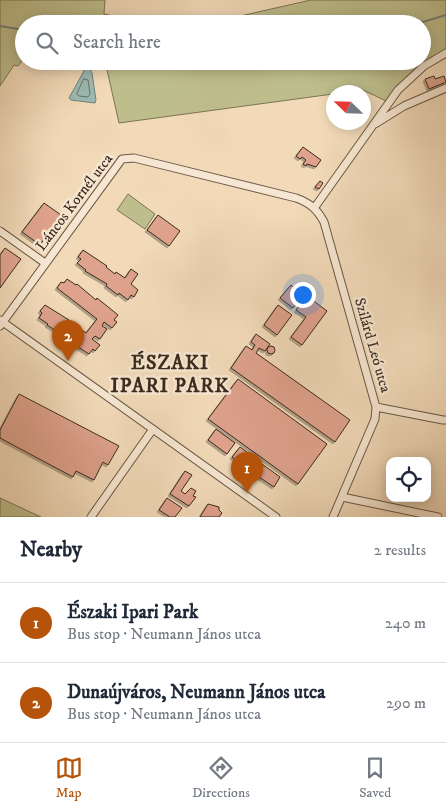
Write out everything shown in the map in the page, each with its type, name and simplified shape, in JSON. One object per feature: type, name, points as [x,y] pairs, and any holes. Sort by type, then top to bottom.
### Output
[{"type":"street","points":[[431,62],[446,53]]},
{"type":"street","points":[[315,207],[398,90],[419,70]]},
{"type":"street","points":[[372,125],[404,106],[446,88]]},
{"type":"street","name":"Láncos Kornél utca","points":[[1,323],[122,159],[134,158],[296,198],[315,207]]},
{"type":"street","name":"Szilárd Leó utca","points":[[315,207],[324,222],[376,407],[374,419],[333,517]]},
{"type":"street","points":[[0,231],[44,263]]},
{"type":"street","points":[[1,323],[276,517]]},
{"type":"street","points":[[376,407],[446,420]]},
{"type":"street","points":[[91,517],[153,430]]},
{"type":"street","points":[[342,497],[438,517]]},
{"type":"green space","points":[[0,0],[105,0],[104,14],[109,15],[15,15],[15,65],[0,86]]},
{"type":"green space","points":[[311,0],[446,0],[446,53],[431,65],[431,15],[245,15]]},
{"type":"green space","points":[[107,70],[425,70],[386,101],[371,94],[371,85],[326,85],[326,95],[119,123]]},
{"type":"green space","points":[[128,194],[155,214],[145,229],[117,210]]},
{"type":"green space","points":[[0,498],[41,517],[0,517]]},
{"type":"water","points":[[84,70],[90,70],[95,103],[71,100],[69,98]]},
{"type":"building","points":[[434,76],[435,79],[444,76],[446,82],[429,89],[425,79]]},
{"type":"building","points":[[303,147],[321,160],[316,167],[307,164],[306,166],[303,164],[306,160],[296,156]]},
{"type":"building","points":[[320,181],[323,183],[319,189],[315,187]]},
{"type":"building","points":[[44,203],[61,215],[40,245],[22,232]]},
{"type":"building","points":[[158,215],[180,231],[169,246],[147,230]]},
{"type":"building","points":[[5,248],[21,259],[0,288],[0,255]]},
{"type":"building","points":[[83,250],[107,266],[115,274],[116,272],[125,278],[131,269],[138,274],[131,284],[138,290],[134,297],[131,295],[128,300],[119,293],[118,295],[106,286],[107,284],[85,271],[77,263],[81,259],[78,257]]},
{"type":"building","points":[[67,279],[77,284],[96,300],[97,298],[118,315],[114,320],[117,322],[112,328],[104,322],[102,326],[107,329],[100,339],[95,336],[92,339],[100,345],[89,354],[39,318],[42,313],[40,311],[45,305],[86,333],[97,319],[57,288],[61,282],[64,283]]},
{"type":"building","points":[[291,285],[303,295],[293,308],[280,298]]},
{"type":"building","points":[[307,296],[327,311],[302,345],[291,337],[306,317],[296,310]]},
{"type":"building","points":[[278,305],[292,315],[277,335],[264,325]]},
{"type":"building","points":[[256,334],[270,344],[265,351],[259,348],[256,353],[350,420],[335,442],[231,368],[246,346],[252,350],[255,345],[251,342]]},
{"type":"building","points":[[271,346],[275,350],[271,354],[267,350]]},
{"type":"building","points":[[238,379],[327,444],[298,484],[208,419]]},
{"type":"building","points":[[19,394],[119,446],[108,465],[103,462],[94,480],[76,471],[73,477],[0,438],[0,430]]},
{"type":"building","points":[[216,429],[235,443],[227,454],[208,440]]},
{"type":"building","points":[[240,447],[252,456],[244,466],[232,457]]},
{"type":"building","points":[[255,459],[280,477],[274,487],[247,469]]},
{"type":"building","points":[[185,471],[192,475],[181,491],[185,494],[191,488],[196,491],[193,496],[196,497],[189,506],[170,494]]},
{"type":"building","points":[[167,498],[182,508],[175,517],[170,517],[159,510]]},
{"type":"building","points":[[208,504],[219,507],[222,513],[219,517],[200,517]]},
{"type":"waterway","points":[[431,20],[446,15]]},
{"type":"waterway","points":[[0,26],[15,28]]},
{"type":"place","name":"Dunaújváros, Neumann János utca","points":[[68,361]]},
{"type":"place","name":"Északi Ipari Park","points":[[247,493]]},
{"type":"district","name":"ÉSZAKI IPARI PARK","points":[[170,374]]}]
